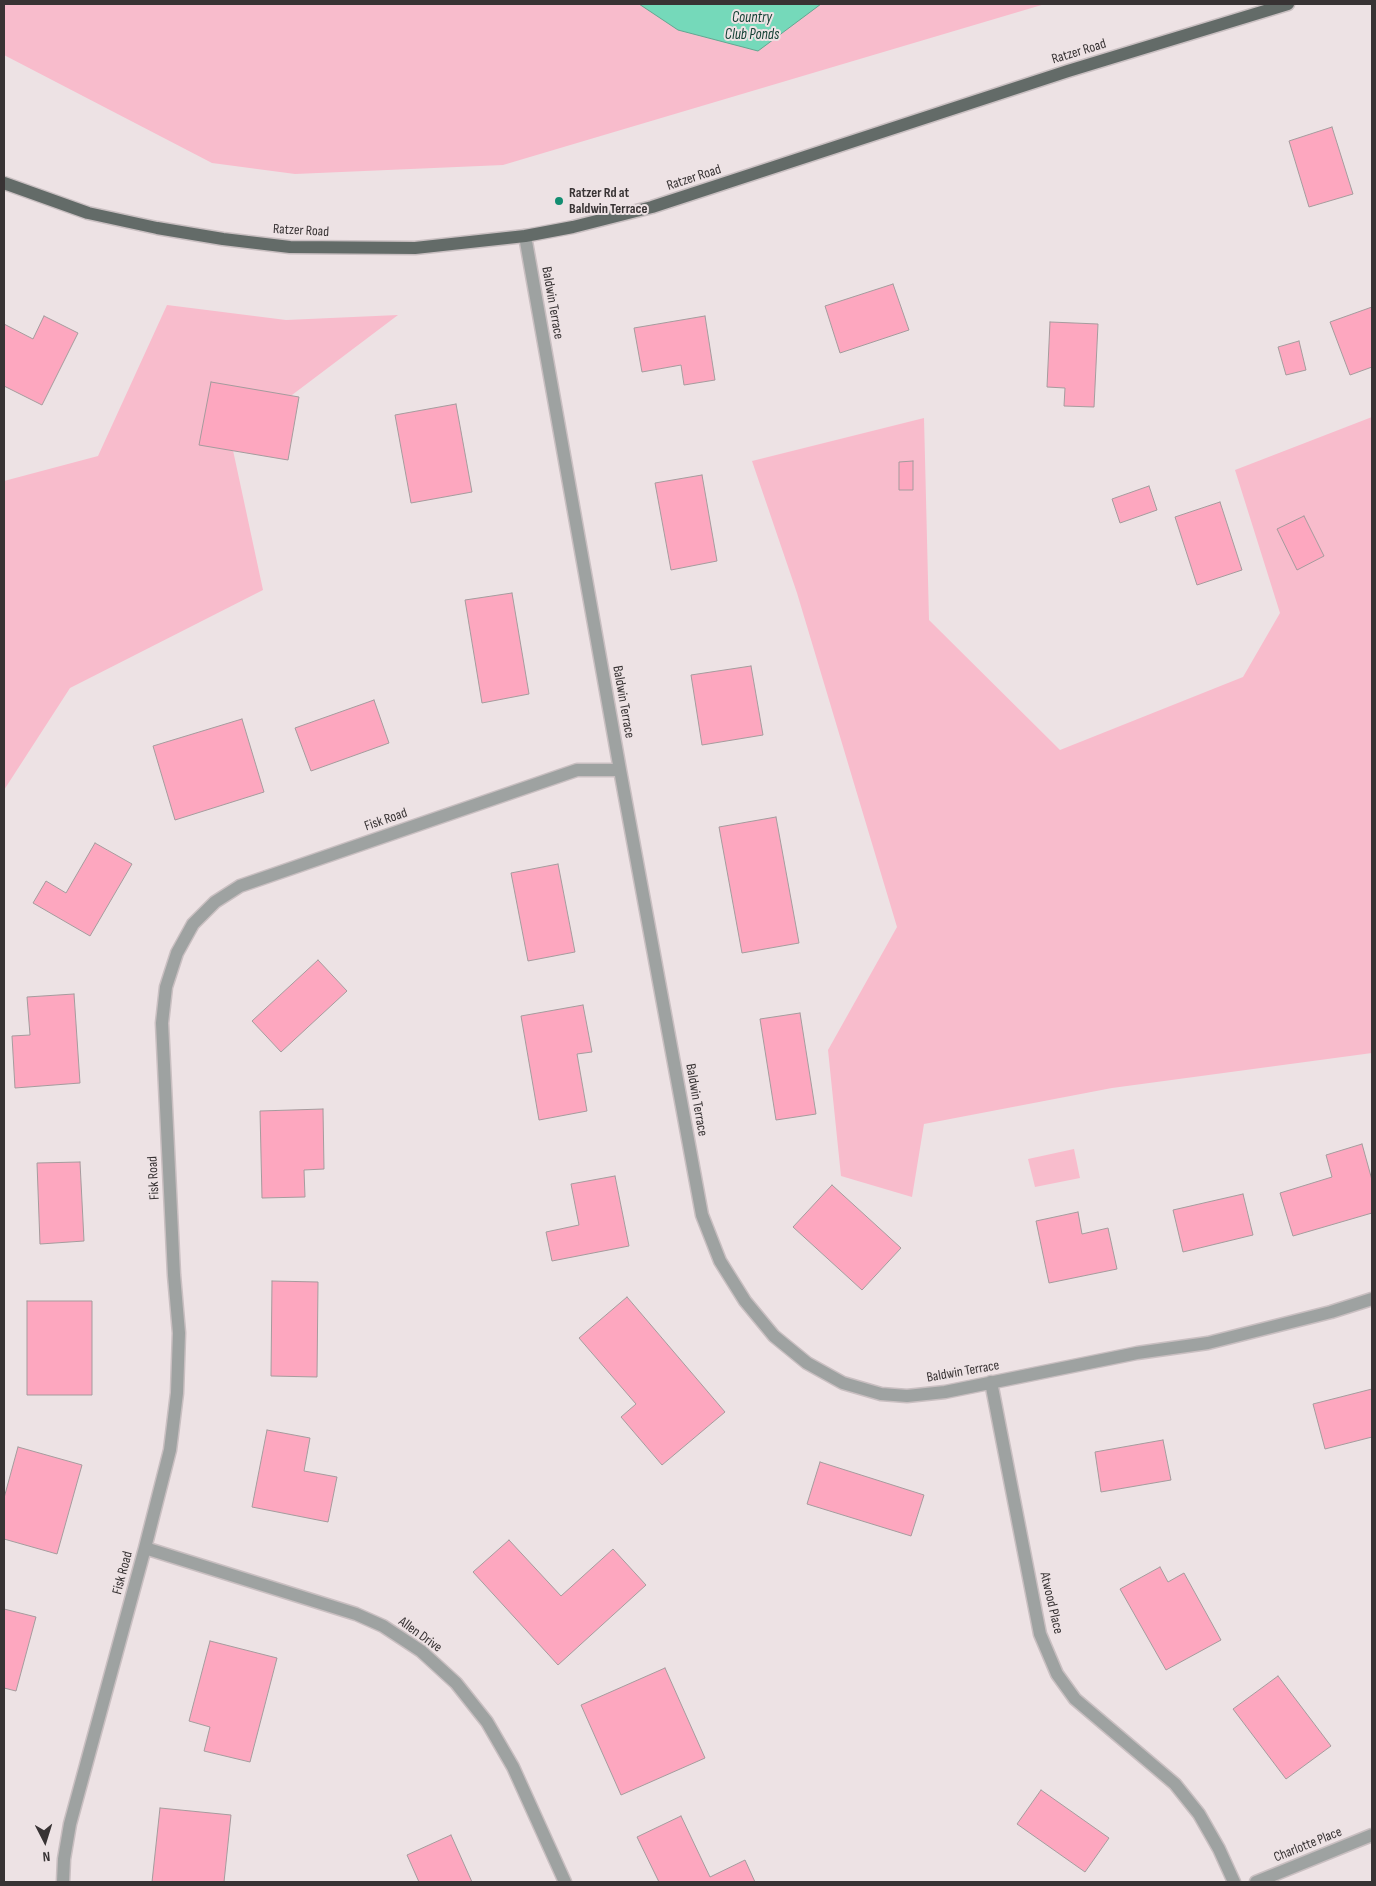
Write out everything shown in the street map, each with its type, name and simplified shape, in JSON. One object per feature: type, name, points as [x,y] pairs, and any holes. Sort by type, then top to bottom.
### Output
[{"type":"main road","name":"Ratzer Road","points":[[4,184],[96,215],[223,239],[290,247],[415,248],[525,236],[573,227],[652,207],[1068,71],[1288,4]]},
{"type":"street","name":"Baldwin Terrace","points":[[525,236],[620,770],[702,1215],[720,1261],[744,1301],[774,1336],[807,1364],[843,1383],[881,1394],[907,1396],[945,1392],[1137,1353],[1208,1343],[1331,1312],[1372,1299]]},
{"type":"street","name":"Fisk Road","points":[[62,1882],[70,1824],[170,1450],[178,1392],[179,1334],[174,1275],[162,1023],[166,987],[177,953],[193,924],[215,902],[240,886],[577,770],[620,770]]},
{"type":"street","name":"Atwood Place","points":[[991,1382],[1040,1634],[1057,1674],[1075,1698],[1174,1784],[1199,1814],[1219,1849],[1234,1882]]},
{"type":"street","name":"Allen Drive","points":[[145,1548],[356,1614],[383,1626],[421,1651],[456,1683],[487,1722],[513,1767],[565,1882]]},
{"type":"street","name":"Charlotte Place","points":[[1256,1882],[1372,1835]]},
{"type":"shaded area","points":[[4,4],[1045,4],[503,165],[295,174],[212,163],[4,55]]},
{"type":"shaded area","points":[[167,305],[286,320],[398,315],[231,441],[263,590],[70,688],[4,790],[4,481],[98,456]]},
{"type":"shaded area","points":[[1372,417],[1372,1053],[1112,1088],[924,1124],[912,1197],[841,1176],[828,1050],[897,927],[797,593],[752,461],[924,418],[929,620],[1060,750],[1243,677],[1280,613],[1235,470]]},
{"type":"shaded area","points":[[1074,1149],[1080,1178],[1035,1187],[1028,1159]]},
{"type":"water","name":"Country Club Ponds","points":[[639,4],[821,4],[758,51],[678,30]]},
{"type":"building","points":[[1332,127],[1353,194],[1309,207],[1289,141]]},
{"type":"building","points":[[893,284],[909,330],[840,353],[825,306]]},
{"type":"building","points":[[1372,307],[1372,367],[1350,375],[1330,322]]},
{"type":"building","points":[[44,316],[78,333],[42,405],[4,386],[4,324],[33,339]]},
{"type":"building","points":[[705,316],[715,380],[684,385],[681,365],[642,372],[634,328]]},
{"type":"building","points":[[1050,322],[1098,324],[1094,407],[1064,406],[1065,388],[1047,387]]},
{"type":"building","points":[[1299,341],[1306,370],[1286,375],[1278,347]]},
{"type":"building","points":[[211,382],[299,397],[288,460],[199,445]]},
{"type":"building","points":[[456,404],[472,492],[411,503],[395,415]]},
{"type":"building","points":[[913,461],[913,490],[899,490],[899,462]]},
{"type":"building","points":[[702,475],[717,561],[671,570],[655,483]]},
{"type":"building","points":[[1149,486],[1157,510],[1120,523],[1112,499]]},
{"type":"building","points":[[1220,502],[1242,570],[1197,585],[1175,517]]},
{"type":"building","points":[[1304,516],[1324,556],[1297,570],[1277,529]]},
{"type":"building","points":[[512,593],[529,694],[482,703],[465,600]]},
{"type":"building","points":[[751,666],[763,735],[702,745],[691,675]]},
{"type":"building","points":[[374,700],[389,743],[311,771],[295,728]]},
{"type":"building","points":[[242,719],[264,792],[175,820],[153,746]]},
{"type":"building","points":[[776,817],[799,943],[742,953],[719,827]]},
{"type":"building","points":[[95,843],[132,864],[90,936],[33,903],[46,881],[66,893]]},
{"type":"building","points":[[558,864],[575,952],[528,961],[511,873]]},
{"type":"building","points":[[318,960],[347,991],[281,1052],[252,1021]]},
{"type":"building","points":[[74,994],[80,1083],[15,1088],[12,1036],[30,1035],[27,997]]},
{"type":"building","points":[[583,1005],[592,1052],[577,1054],[587,1111],[539,1120],[521,1016]]},
{"type":"building","points":[[800,1013],[816,1114],[776,1120],[760,1019]]},
{"type":"building","points":[[323,1109],[324,1169],[304,1170],[305,1197],[262,1198],[260,1111]]},
{"type":"building","points":[[1362,1144],[1372,1180],[1372,1213],[1293,1236],[1280,1193],[1332,1177],[1326,1155]]},
{"type":"building","points":[[80,1162],[84,1241],[40,1244],[37,1163]]},
{"type":"building","points":[[615,1176],[629,1246],[552,1261],[546,1232],[579,1225],[571,1184]]},
{"type":"building","points":[[832,1185],[901,1248],[862,1290],[793,1227]]},
{"type":"building","points":[[1243,1194],[1253,1235],[1183,1252],[1173,1210]]},
{"type":"building","points":[[1078,1212],[1082,1234],[1108,1228],[1117,1269],[1049,1283],[1036,1221]]},
{"type":"building","points":[[272,1281],[318,1282],[317,1377],[271,1376]]},
{"type":"building","points":[[627,1297],[725,1412],[662,1465],[621,1417],[636,1404],[579,1338]]},
{"type":"building","points":[[27,1301],[92,1301],[92,1395],[27,1395]]},
{"type":"building","points":[[1372,1389],[1372,1437],[1325,1449],[1313,1404]]},
{"type":"building","points":[[267,1430],[310,1438],[304,1471],[337,1477],[328,1522],[252,1507]]},
{"type":"building","points":[[1163,1440],[1171,1480],[1101,1492],[1095,1452]]},
{"type":"building","points":[[18,1447],[82,1465],[57,1554],[4,1539],[4,1498]]},
{"type":"building","points":[[820,1462],[924,1495],[911,1536],[807,1504]]},
{"type":"building","points":[[509,1540],[561,1596],[613,1549],[646,1585],[558,1665],[473,1572]]},
{"type":"building","points":[[1160,1567],[1168,1582],[1184,1573],[1221,1640],[1166,1670],[1120,1589]]},
{"type":"building","points":[[4,1609],[36,1617],[16,1691],[4,1688]]},
{"type":"building","points":[[210,1641],[277,1658],[250,1762],[204,1751],[210,1727],[189,1721]]},
{"type":"building","points":[[665,1668],[705,1758],[621,1795],[581,1705]]},
{"type":"building","points":[[1278,1676],[1331,1746],[1286,1779],[1233,1709]]},
{"type":"building","points":[[1041,1790],[1109,1838],[1085,1872],[1017,1824]]},
{"type":"building","points":[[160,1808],[231,1815],[224,1882],[152,1882]]},
{"type":"building","points":[[681,1816],[710,1877],[745,1860],[755,1882],[659,1882],[637,1837]]},
{"type":"building","points":[[451,1835],[472,1882],[419,1882],[407,1855]]},
{"type":"place","name":"Ratzer Rd at Baldwin Terrace","points":[[559,201]]}]
